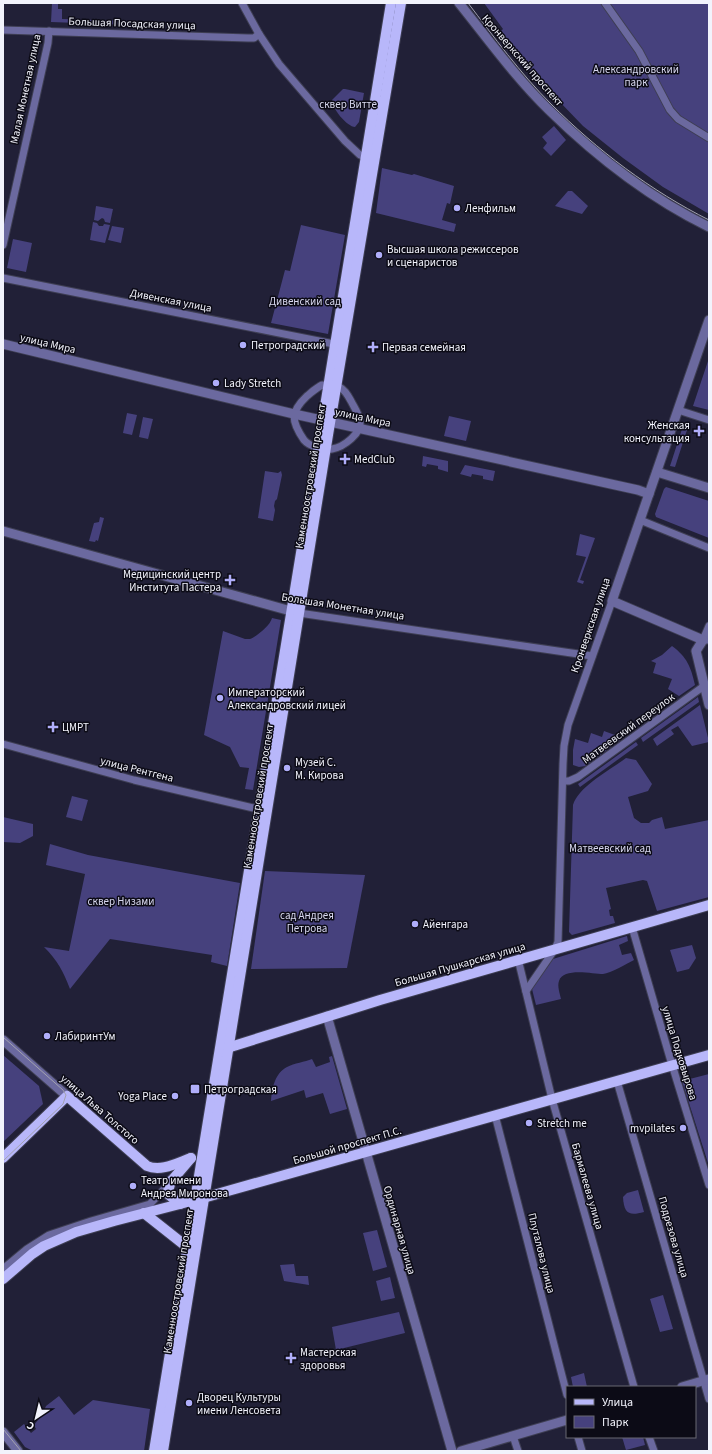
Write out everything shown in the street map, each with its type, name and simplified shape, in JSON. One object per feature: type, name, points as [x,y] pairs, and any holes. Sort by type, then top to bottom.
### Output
[{"type":"main road","name":"Каменноостровский проспект","points":[[332,386],[334,344],[391,3]]},
{"type":"main road","name":"Каменноостровский проспект","points":[[162,1451],[199,1199],[326,421],[401,3]]},
{"type":"main road","name":"Большая Пушкарская улица","points":[[224,1049],[327,1016],[518,959],[709,905]]},
{"type":"main road","name":"Каменноостровский проспект","points":[[154,1451],[187,1247],[199,1199],[204,1143],[224,1049]]},
{"type":"main road","name":"Большой проспект П.С.","points":[[3,1279],[32,1254],[59,1239],[114,1221],[199,1199],[709,1055]]},
{"type":"main road","points":[[3,1158],[67,1096]]},
{"type":"main road","name":"улица Льва Толстого","points":[[67,1096],[147,1166],[156,1169],[191,1158]]},
{"type":"main road","points":[[180,1204],[169,1195],[169,1183],[204,1143]]},
{"type":"main road","points":[[144,1213],[187,1247]]},
{"type":"street","points":[[242,3],[259,34],[279,64],[351,148],[360,155],[366,157]]},
{"type":"street","name":"Кронверкский проспект","points":[[459,3],[529,88],[549,110],[578,137],[603,158],[648,191],[709,227]]},
{"type":"street","points":[[605,3],[639,51],[670,110],[678,119],[709,138]]},
{"type":"street","name":"Большая Посадская улица","points":[[3,30],[248,38],[254,38],[259,34]]},
{"type":"street","name":"Малая Монетная улица","points":[[3,245],[48,42],[49,31]]},
{"type":"street","name":"Дивенская улица","points":[[3,278],[334,344]]},
{"type":"street","name":"Кронверкская улица","points":[[555,949],[558,942],[559,933],[562,782],[565,736],[709,320]]},
{"type":"street","name":"улица Мира","points":[[3,344],[294,414],[638,490],[649,494]]},
{"type":"street","points":[[322,385],[332,386],[342,388],[346,392],[358,414],[360,421],[359,429],[352,438],[337,447],[322,448],[312,446],[306,442],[296,428],[294,414],[296,407],[317,387],[322,385]]},
{"type":"street","points":[[678,410],[709,420]]},
{"type":"street","points":[[657,472],[709,488]]},
{"type":"street","points":[[640,520],[709,548]]},
{"type":"street","name":"Большая Монетная улица","points":[[3,531],[295,612],[592,656]]},
{"type":"street","points":[[612,601],[706,640]]},
{"type":"street","points":[[709,626],[706,640],[701,650],[709,706]]},
{"type":"street","name":"Матвеевский переулок","points":[[562,782],[578,777],[707,684]]},
{"type":"street","name":"улица Рентгена","points":[[3,744],[134,780],[263,810]]},
{"type":"street","name":"улица Подковырова","points":[[632,927],[709,1185]]},
{"type":"street","points":[[526,991],[555,949]]},
{"type":"street","name":"Бармалеева улица","points":[[518,959],[552,1099],[634,1386]]},
{"type":"street","name":"Ординарная улица","points":[[327,1016],[452,1451]]},
{"type":"street","name":"улица Льва Толстого","points":[[3,1040],[67,1096]]},
{"type":"street","name":"Подрезова улица","points":[[617,1081],[706,1380],[709,1399]]},
{"type":"street","name":"Плуталова улица","points":[[495,1115],[566,1391]]},
{"type":"street","points":[[3,1269],[27,1248],[49,1235],[150,1204],[169,1183]]},
{"type":"street","points":[[685,1386],[706,1380]]},
{"type":"street","points":[[461,1451],[566,1420]]},
{"type":"street","points":[[3,1432],[18,1451]]},
{"type":"street","points":[[513,1436],[518,1451]]},
{"type":"street","points":[[578,1438],[582,1451]]},
{"type":"street","points":[[649,1438],[654,1451]]},
{"type":"green space","points":[[52,3],[58,3],[58,9],[62,9],[62,19],[131,21],[131,25],[51,22]]},
{"type":"green space","name":"Александровский парк","points":[[484,3],[709,3],[709,214],[663,187],[583,126],[531,72],[499,33],[503,29]]},
{"type":"green space","name":"сквер Витте","points":[[343,89],[364,93],[359,122],[355,127],[348,124],[344,120],[332,103],[332,100]]},
{"type":"green space","points":[[554,126],[566,140],[551,156],[543,148],[547,143],[542,137]]},
{"type":"green space","points":[[382,168],[412,175],[414,174],[454,186],[450,204],[447,203],[442,220],[456,224],[454,232],[376,213]]},
{"type":"green space","points":[[568,191],[572,191],[588,206],[582,214],[555,206]]},
{"type":"green space","points":[[96,206],[113,209],[110,223],[105,222],[102,218],[98,221],[94,220]]},
{"type":"green space","points":[[93,222],[97,223],[99,226],[103,226],[104,224],[110,225],[105,243],[90,240]]},
{"type":"green space","name":"Дивенский сад","points":[[301,225],[345,235],[328,334],[271,323],[285,270],[290,271]]},
{"type":"green space","points":[[112,226],[124,228],[121,243],[108,240]]},
{"type":"green space","points":[[13,239],[32,243],[26,272],[7,268]]},
{"type":"green space","points":[[709,358],[709,410],[693,406]]},
{"type":"green space","points":[[127,413],[137,415],[132,435],[123,433]]},
{"type":"green space","points":[[449,416],[471,421],[466,441],[444,436]]},
{"type":"green space","points":[[143,417],[153,419],[148,439],[139,437]]},
{"type":"green space","points":[[684,423],[687,430],[675,467],[670,466]]},
{"type":"green space","points":[[423,456],[448,461],[448,472],[438,469],[438,466],[427,464],[426,467],[422,466]]},
{"type":"green space","points":[[465,465],[495,471],[493,481],[483,479],[483,476],[472,474],[471,477],[460,474]]},
{"type":"green space","points":[[265,471],[278,473],[281,471],[282,475],[274,506],[275,510],[273,521],[258,518]]},
{"type":"green space","points":[[666,487],[709,501],[709,538],[656,517],[655,514]]},
{"type":"green space","points":[[100,517],[104,518],[98,541],[89,541],[94,523],[99,522]]},
{"type":"green space","points":[[580,534],[595,538],[580,580],[584,581],[583,584],[577,582],[586,557],[576,555]]},
{"type":"green space","points":[[272,618],[281,620],[253,790],[245,789],[249,768],[240,767],[230,747],[204,735],[223,631],[245,639],[250,639],[263,630]]},
{"type":"green space","points":[[672,646],[685,658],[688,663],[695,685],[679,696],[668,689],[672,679],[653,673],[656,663],[651,661],[662,655]]},
{"type":"green space","points":[[698,697],[699,702],[643,742],[641,738]]},
{"type":"green space","points":[[700,705],[709,742],[692,746],[678,726],[671,730],[674,734],[657,746],[653,739]]},
{"type":"green space","points":[[604,731],[623,738],[585,766],[579,767],[573,765],[575,739],[588,743],[591,733],[602,737]]},
{"type":"green space","points":[[636,742],[638,745],[580,787],[578,784]]},
{"type":"green space","name":"Матвеевский сад","points":[[626,758],[636,760],[652,784],[648,791],[628,797],[634,818],[641,823],[649,823],[652,820],[662,817],[665,829],[709,820],[709,897],[657,911],[647,881],[643,880],[606,888],[611,909],[609,910],[610,916],[613,916],[615,923],[572,935],[569,932],[573,805],[576,798],[588,785]]},
{"type":"green space","points":[[72,796],[88,800],[82,821],[66,817]]},
{"type":"green space","points":[[3,817],[33,824],[33,836],[20,843],[3,842]]},
{"type":"green space","name":"сквер Низами","points":[[50,844],[88,855],[240,883],[227,966],[211,962],[212,955],[110,939],[70,989],[60,966],[44,947],[69,951],[85,874],[46,865]]},
{"type":"green space","name":"сад Андрея Петрова","points":[[265,871],[365,875],[347,968],[251,969]]},
{"type":"green space","points":[[627,936],[628,941],[619,945],[622,955],[631,953],[634,960],[603,974],[579,972],[566,974],[558,983],[561,999],[536,1005],[532,989],[553,959]]},
{"type":"green space","points":[[692,945],[696,958],[689,969],[677,972],[670,950]]},
{"type":"green space","points":[[3,1055],[39,1086],[43,1104],[3,1142]]},
{"type":"green space","points":[[332,1056],[347,1109],[330,1114],[323,1093],[306,1098],[304,1090],[271,1101],[275,1081],[280,1073],[287,1067],[312,1059],[316,1067],[330,1062],[329,1057]]},
{"type":"green space","points":[[709,1074],[709,1166],[682,1081]]},
{"type":"green space","points":[[638,1190],[644,1212],[635,1214],[626,1210],[623,1197],[627,1193]]},
{"type":"green space","points":[[377,1230],[387,1267],[373,1271],[363,1233]]},
{"type":"green space","points":[[294,1264],[296,1276],[308,1276],[309,1285],[284,1281],[280,1265]]},
{"type":"green space","points":[[390,1277],[395,1298],[381,1301],[376,1281]]},
{"type":"green space","points":[[663,1295],[673,1329],[660,1332],[650,1299]]},
{"type":"green space","points":[[399,1312],[405,1333],[336,1350],[332,1327]]},
{"type":"green space","points":[[584,1373],[587,1386],[573,1386],[571,1377]]},
{"type":"green space","points":[[59,1396],[74,1415],[93,1400],[150,1409],[144,1451],[33,1451],[25,1447],[14,1432],[24,1424],[31,1433],[36,1429],[34,1425],[42,1415],[46,1406]]},
{"type":"green space","points":[[622,1438],[643,1438],[645,1445],[626,1450]]},
{"type":"tram line","points":[[468,3],[529,80],[569,121],[606,153],[646,183],[687,209],[709,220]]},
{"type":"tram line","points":[[3,1037],[63,1090],[66,1095],[63,1104],[3,1161]]},
{"type":"tram line","points":[[3,1429],[21,1451]]},
{"type":"place","name":"Ленфильм","points":[[457,208]]},
{"type":"place","name":"Высшая школа режиссеров и сценаристов","points":[[379,255]]},
{"type":"place","name":"Петроградский","points":[[243,345]]},
{"type":"place","name":"Первая семейная","points":[[373,347]]},
{"type":"place","name":"Lady Stretch","points":[[216,383]]},
{"type":"place","name":"Женская консультация","points":[[699,431]]},
{"type":"place","name":"MedClub","points":[[345,459]]},
{"type":"place","name":"Медицинский центр Института Пастера","points":[[230,580]]},
{"type":"place","name":"Императорский Александровский лицей","points":[[220,698]]},
{"type":"place","name":"ЦМРТ","points":[[53,727]]},
{"type":"place","name":"Музей С. М. Кирова","points":[[287,768]]},
{"type":"place","name":"Айенгара","points":[[415,924]]},
{"type":"place","name":"ЛабиринтУм","points":[[47,1036]]},
{"type":"place","name":"Петроградская","points":[[195,1089]]},
{"type":"place","name":"Yoga Place","points":[[175,1096]]},
{"type":"place","name":"Stretch me","points":[[529,1123]]},
{"type":"place","name":"mvpilates","points":[[683,1128]]},
{"type":"place","name":"Театр имени Андрея Миронова","points":[[133,1186]]},
{"type":"place","name":"Мастерская здоровья","points":[[291,1358]]},
{"type":"place","name":"Дворец Культуры имени Ленсовета","points":[[189,1403]]}]
